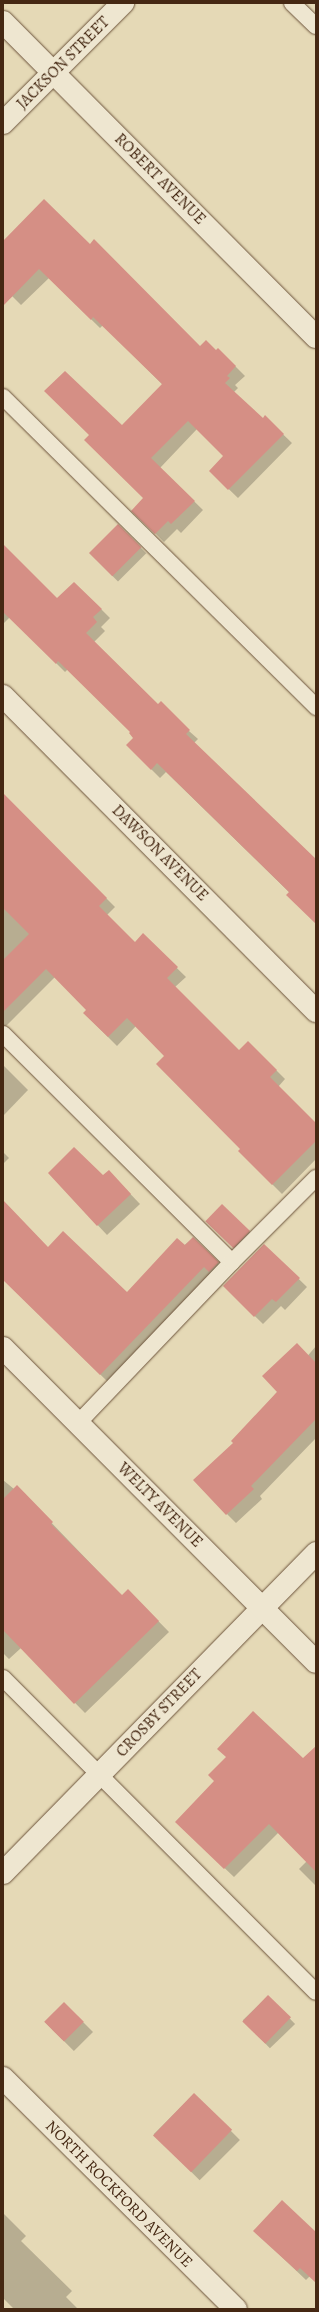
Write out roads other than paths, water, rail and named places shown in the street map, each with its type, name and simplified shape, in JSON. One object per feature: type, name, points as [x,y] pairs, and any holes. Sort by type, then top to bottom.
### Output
[{"type":"street","name":"JACKSON STREET","points":[[3,123],[123,3]]},
{"type":"street","name":"ROBERT AVENUE","points":[[3,22],[316,337]]},
{"type":"street","name":"DAWSON AVENUE","points":[[3,696],[316,1010]]},
{"type":"street","name":"WELTY AVENUE","points":[[3,1348],[316,1662]]},
{"type":"street","name":"CROSBY STREET","points":[[3,1873],[316,1553]]},
{"type":"street","name":"NORTH ROCKFORD AVENUE","points":[[3,2078],[236,2309]]},
{"type":"lane","points":[[292,3],[316,26]]},
{"type":"lane","points":[[3,397],[316,707]]},
{"type":"lane","points":[[3,1034],[232,1262]]},
{"type":"lane","points":[[78,1423],[232,1262],[316,1178]]},
{"type":"lane","points":[[3,1678],[316,1992]]}]
